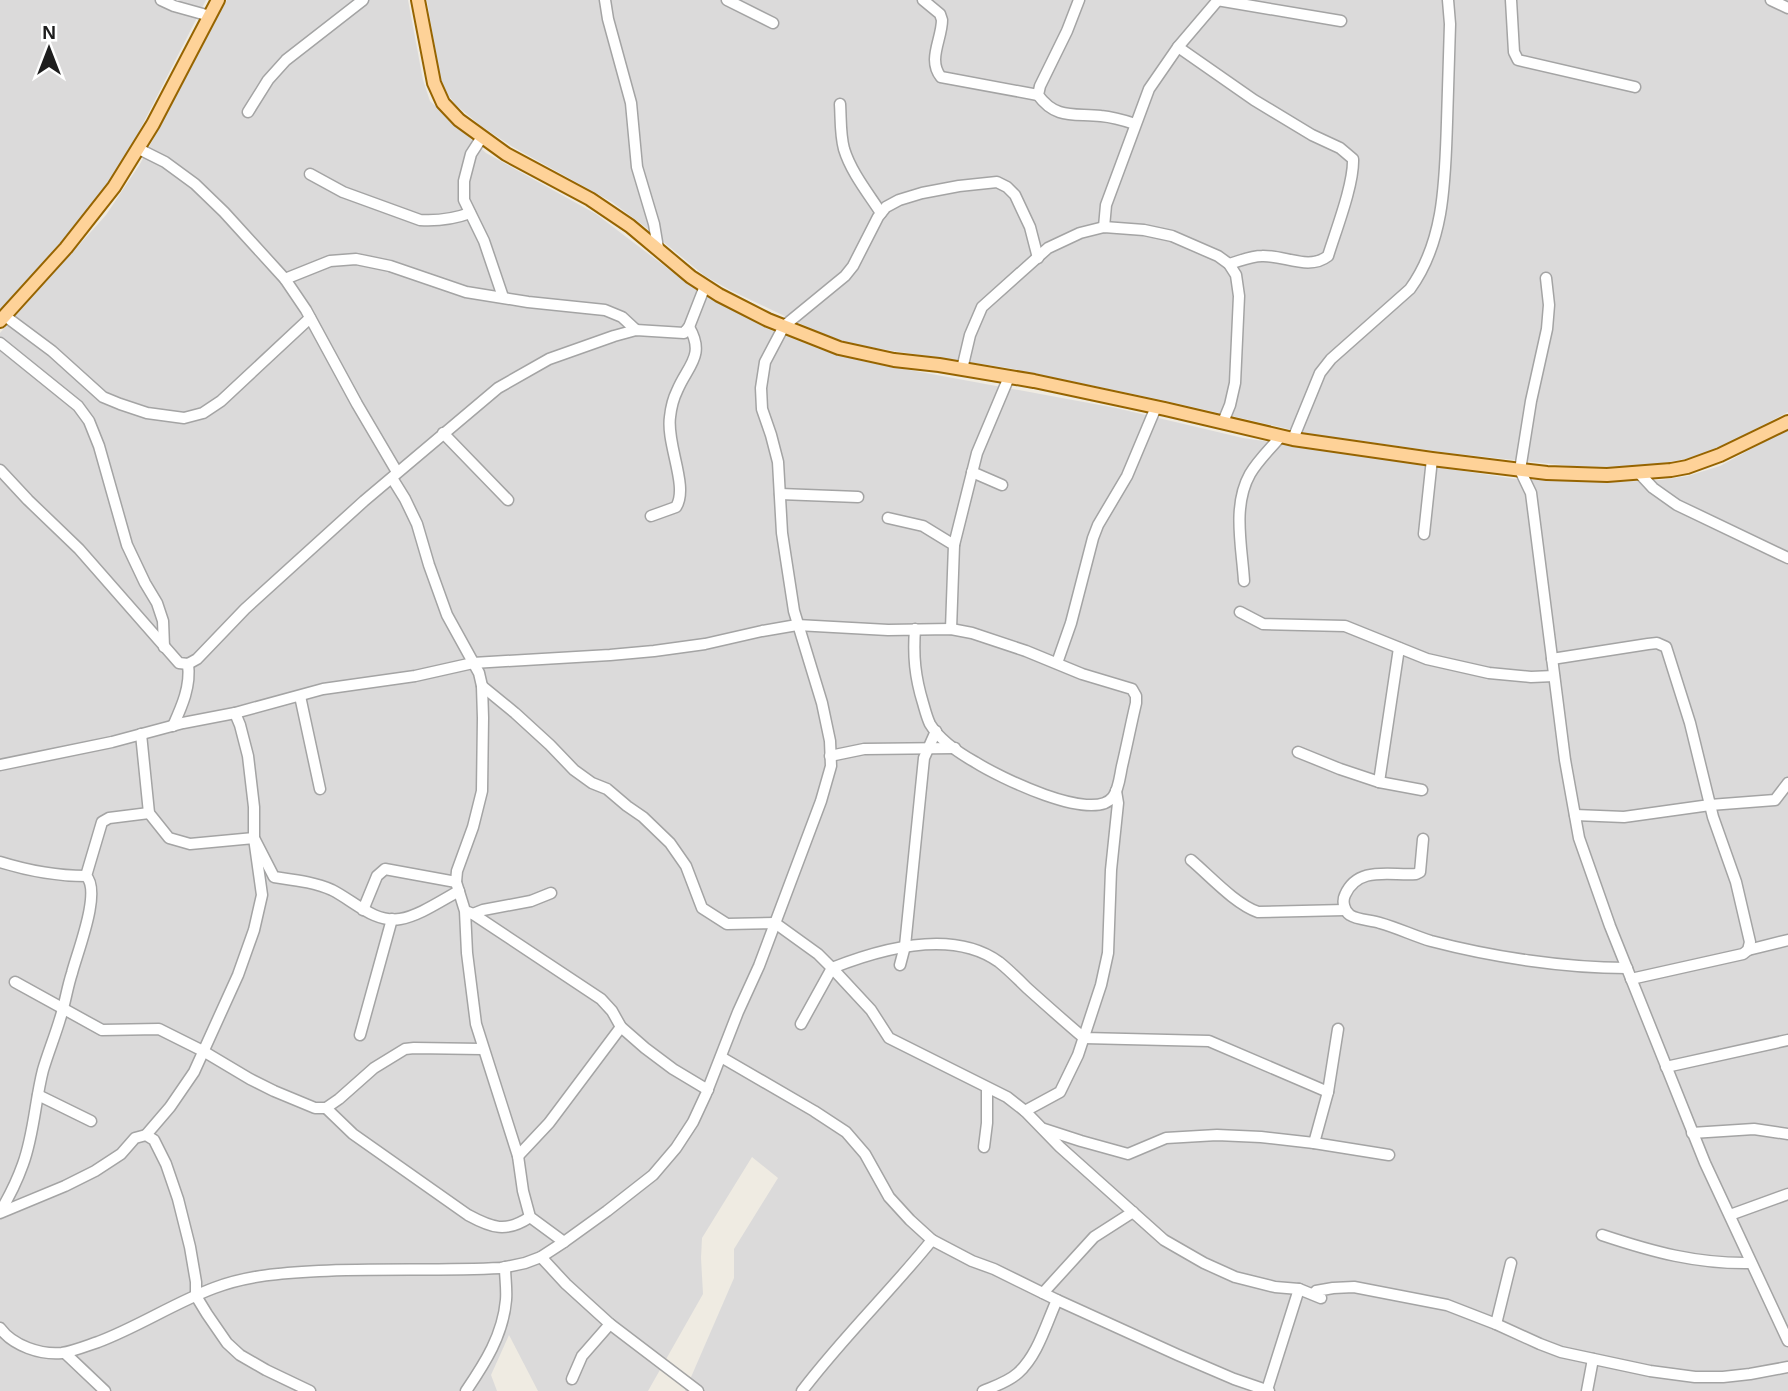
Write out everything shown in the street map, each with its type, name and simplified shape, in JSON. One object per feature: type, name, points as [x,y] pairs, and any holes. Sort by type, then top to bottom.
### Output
[{"type":"main road","points":[[3,318],[66,248],[114,187],[139,149],[218,0]]},
{"type":"main road","points":[[418,0],[434,82],[443,103],[459,120],[506,154],[590,199],[630,226],[705,286],[784,326],[839,348],[894,360],[1009,377],[1156,407],[1287,438],[1547,473],[1606,475],[1671,471],[1720,455],[1788,422]]},
{"type":"street","points":[[161,0],[210,16]]},
{"type":"street","points":[[248,112],[268,80],[286,60],[363,0]]},
{"type":"street","points":[[605,0],[631,103],[636,167],[654,224],[658,248]]},
{"type":"street","points":[[727,0],[773,23]]},
{"type":"street","points":[[923,0],[940,14],[942,20],[934,60],[935,70],[941,77],[1038,95],[1058,113],[1116,118],[1135,124]]},
{"type":"street","points":[[1038,95],[1079,0]]},
{"type":"street","points":[[1104,227],[1105,205],[1149,89],[1178,47],[1218,0],[1341,21]]},
{"type":"street","points":[[1244,581],[1239,527],[1244,486],[1250,473],[1287,438],[1320,373],[1331,359],[1410,289],[1432,246],[1444,192],[1450,24],[1448,0]]},
{"type":"street","points":[[1511,0],[1514,52],[1518,60],[1635,87]]},
{"type":"street","points":[[1771,0],[1788,8]]},
{"type":"street","points":[[1178,47],[1254,100],[1312,135],[1347,152],[1353,159],[1349,187],[1328,256],[1311,263],[1264,256],[1229,264]]},
{"type":"street","points":[[840,104],[843,147],[849,163],[881,213]]},
{"type":"street","points":[[482,137],[471,154],[464,181],[464,200],[484,241],[503,297]]},
{"type":"street","points":[[139,149],[165,162],[195,184],[232,220],[285,279],[310,317],[418,524],[447,615],[479,673],[483,718],[482,792],[457,871],[458,887],[469,912],[470,986],[482,1049],[511,1130],[530,1217],[564,1242]]},
{"type":"street","points":[[310,174],[343,192],[420,220],[433,221],[470,214]]},
{"type":"street","points":[[0,1328],[5,1335],[28,1347],[65,1353],[112,1337],[196,1296],[254,1276],[348,1269],[477,1269],[525,1263],[564,1242],[653,1175],[688,1130],[708,1090],[759,966],[821,800],[831,766],[830,741],[822,703],[797,625],[782,533],[778,462],[762,409],[761,388],[765,362],[784,326],[835,286],[853,266],[881,213],[899,200],[959,186],[997,183],[1007,187],[1015,195],[1030,228],[1038,258]]},
{"type":"street","points":[[962,369],[970,335],[982,307],[1048,248],[1080,233],[1104,227],[1144,230],[1172,236],[1202,248],[1229,264],[1236,275],[1239,296],[1235,383],[1223,422]]},
{"type":"street","points":[[285,279],[330,261],[356,259],[390,266],[466,292],[604,310],[622,317],[636,330]]},
{"type":"street","points":[[1546,278],[1549,305],[1547,329],[1531,401],[1520,470],[1531,492],[1565,760],[1579,838],[1692,1133],[1788,1341]]},
{"type":"street","points":[[0,470],[79,549],[179,663],[188,664],[197,659],[245,609],[394,475],[498,388],[562,355],[636,330],[684,333],[689,327],[705,286]]},
{"type":"street","points":[[3,318],[69,365],[103,397],[147,413],[184,418],[203,413],[220,401],[310,317]]},
{"type":"street","points":[[650,516],[676,507],[680,500],[681,489],[669,429],[677,390],[694,362],[697,346],[689,327]]},
{"type":"street","points":[[0,343],[78,406],[89,421],[99,446],[127,545],[157,603],[163,621],[164,647]]},
{"type":"street","points":[[951,629],[954,545],[981,442],[1009,377]]},
{"type":"street","points":[[1057,663],[1072,623],[1098,525],[1127,476],[1156,407]]},
{"type":"street","points":[[443,433],[508,500]]},
{"type":"street","points":[[1424,534],[1432,459]]},
{"type":"street","points":[[972,472],[1002,485]]},
{"type":"street","points":[[1531,492],[1536,479],[1547,473]]},
{"type":"street","points":[[1640,474],[1653,488],[1677,505],[1788,558]]},
{"type":"street","points":[[780,494],[858,497]]},
{"type":"street","points":[[888,518],[923,526],[954,545]]},
{"type":"street","points":[[1240,612],[1263,624],[1345,626],[1427,659],[1489,673],[1554,676]]},
{"type":"street","points":[[0,765],[112,742],[323,689],[415,676],[472,663],[654,651],[705,644],[797,625],[888,630],[915,629],[951,629],[972,632],[1082,674],[1132,689],[1136,696],[1113,798],[1104,805],[1079,805],[1044,794],[996,774],[955,748],[930,723],[915,676],[915,629]]},
{"type":"street","points":[[1552,659],[1657,643],[1666,647],[1690,723],[1710,805],[1736,882],[1750,942],[1748,950]]},
{"type":"street","points":[[1379,782],[1399,648]]},
{"type":"street","points":[[173,726],[185,696],[188,664]]},
{"type":"street","points":[[482,686],[550,745],[574,770],[592,783],[607,789],[643,817],[670,843],[686,866],[702,908],[727,924],[775,923],[818,954],[832,968],[871,1010],[888,1038],[1007,1097],[1164,1240],[1203,1263],[1235,1277],[1275,1287],[1299,1289],[1321,1298],[1316,1291],[1354,1287],[1447,1305],[1540,1344],[1650,1371],[1695,1377],[1750,1374],[1788,1367]]},
{"type":"street","points":[[300,696],[320,789]]},
{"type":"street","points":[[0,1212],[65,1186],[121,1154],[135,1138],[146,1135],[194,1072],[238,975],[254,930],[262,895],[254,838],[254,807],[248,756],[234,713]]},
{"type":"street","points":[[900,965],[905,946],[925,758],[936,731]]},
{"type":"street","points":[[141,734],[149,813],[169,838],[190,844],[254,838]]},
{"type":"street","points":[[830,756],[864,749],[955,748]]},
{"type":"street","points":[[1298,752],[1379,782],[1422,790]]},
{"type":"street","points":[[1575,815],[1624,817],[1710,805],[1775,800],[1788,783]]},
{"type":"street","points":[[1025,1111],[1060,1093],[1078,1055],[1101,985],[1108,953],[1111,870],[1118,803],[1116,791]]},
{"type":"street","points":[[86,876],[102,822],[109,818],[149,813]]},
{"type":"street","points":[[254,838],[274,877],[308,882],[331,890],[363,910],[381,917],[402,919],[458,887]]},
{"type":"street","points":[[1423,839],[1420,872],[1407,875],[1366,875],[1356,881],[1343,902],[1350,916],[1379,922],[1417,937],[1482,952],[1541,962],[1627,968]]},
{"type":"street","points":[[1191,860],[1248,908],[1258,912],[1345,910]]},
{"type":"street","points":[[0,862],[57,876],[86,876]]},
{"type":"street","points":[[363,910],[377,876],[385,869],[458,887]]},
{"type":"street","points":[[0,1212],[24,1163],[44,1068],[89,913],[91,887],[86,876]]},
{"type":"street","points":[[469,912],[531,901],[551,893]]},
{"type":"street","points":[[469,912],[601,999],[621,1027],[654,1055],[708,1090]]},
{"type":"street","points":[[360,1035],[392,919]]},
{"type":"street","points":[[1631,979],[1743,954],[1748,950],[1788,940]]},
{"type":"street","points":[[802,1024],[832,968],[905,946],[952,945],[973,950],[997,961],[1084,1038],[1209,1041],[1328,1092]]},
{"type":"street","points":[[15,982],[102,1030],[159,1029],[274,1091],[315,1108],[326,1108],[340,1100],[374,1068],[405,1049],[482,1049]]},
{"type":"street","points":[[518,1156],[549,1123],[621,1027]]},
{"type":"street","points":[[1314,1143],[1328,1092],[1338,1029]]},
{"type":"street","points":[[1666,1067],[1788,1040]]},
{"type":"street","points":[[720,1057],[846,1132],[865,1154],[889,1197],[932,1240],[972,1261],[1234,1379],[1268,1391],[1299,1289]]},
{"type":"street","points":[[984,1147],[988,1088]]},
{"type":"street","points":[[38,1095],[91,1121]]},
{"type":"street","points":[[326,1108],[353,1134],[484,1224],[504,1228],[520,1224],[530,1217]]},
{"type":"street","points":[[1041,1128],[1128,1154],[1166,1138],[1217,1135],[1261,1137],[1389,1154]]},
{"type":"street","points":[[1692,1133],[1754,1129],[1788,1134]]},
{"type":"street","points":[[146,1135],[154,1140],[166,1164],[190,1247],[196,1296],[215,1328],[227,1343],[251,1363],[310,1391]]},
{"type":"street","points":[[1730,1215],[1788,1194]]},
{"type":"street","points":[[1042,1293],[1094,1237],[1133,1212]]},
{"type":"street","points":[[1602,1235],[1686,1258],[1721,1264],[1751,1263]]},
{"type":"street","points":[[802,1391],[932,1240]]},
{"type":"street","points":[[541,1256],[566,1284],[610,1324],[698,1391]]},
{"type":"street","points":[[1496,1324],[1511,1263]]},
{"type":"street","points":[[466,1391],[489,1355],[500,1329],[506,1300],[505,1267]]},
{"type":"street","points":[[984,1391],[1017,1374],[1028,1362],[1057,1300]]},
{"type":"street","points":[[572,1380],[582,1356],[610,1324]]},
{"type":"street","points":[[65,1353],[105,1391]]},
{"type":"street","points":[[1587,1391],[1593,1359]]},
{"type":"shaded area","points":[[0,0],[206,0],[129,151],[105,188],[0,313]]},
{"type":"shaded area","points":[[227,0],[408,0],[423,80],[430,101],[486,153],[596,214],[692,287],[768,329],[822,350],[866,362],[1116,408],[1243,438],[1516,479],[1615,482],[1688,476],[1720,466],[1788,429],[1788,1391],[685,1391],[734,1278],[734,1249],[778,1178],[752,1157],[702,1238],[703,1294],[648,1391],[538,1391],[509,1335],[491,1375],[497,1391],[0,1391],[0,333],[106,215],[140,164]]},
{"type":"shaded area","points":[[427,0],[1788,0],[1788,412],[1715,450],[1685,459],[1613,467],[1571,466],[1310,434],[1008,368],[854,345],[816,331],[705,276],[612,202],[513,147],[481,126],[456,105],[445,91],[439,73]]}]
